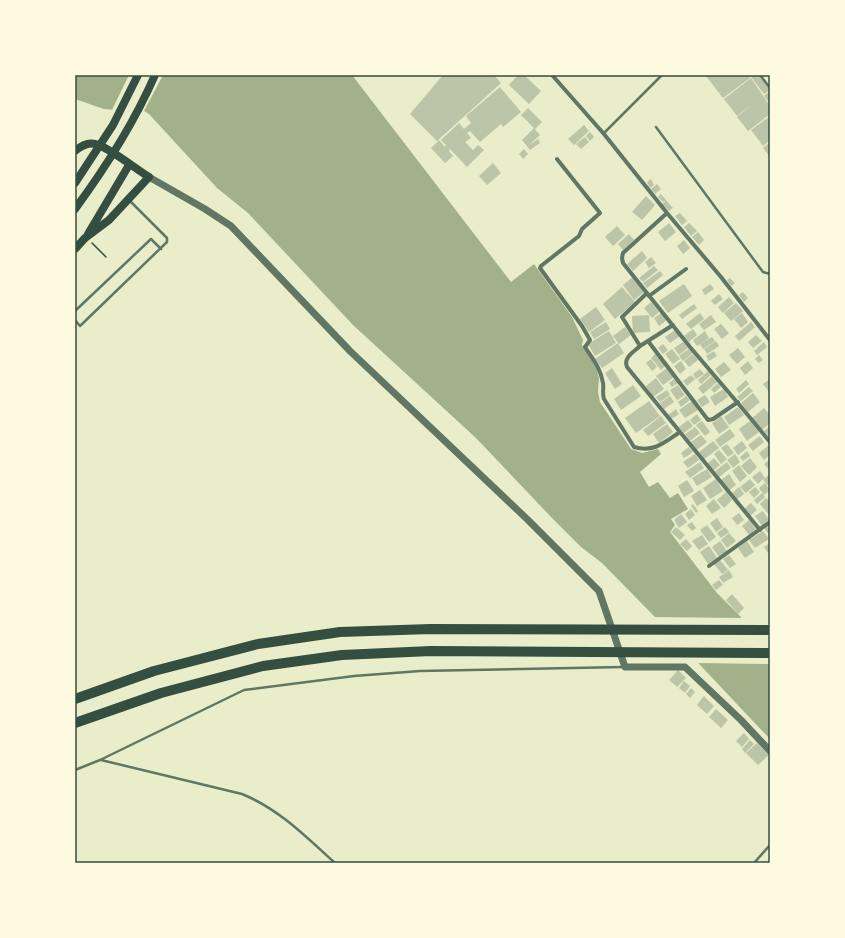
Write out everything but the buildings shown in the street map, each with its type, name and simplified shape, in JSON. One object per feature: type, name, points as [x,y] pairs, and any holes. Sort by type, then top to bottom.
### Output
[{"type":"highway","points":[[75,699],[154,671],[258,644],[340,632],[431,629],[770,630]]},
{"type":"highway","points":[[75,723],[161,693],[263,666],[342,654],[431,651],[770,653]]},
{"type":"main road","points":[[75,183],[113,124],[138,75]]},
{"type":"main road","points":[[75,209],[97,178],[126,132],[155,75]]},
{"type":"main road","points":[[75,151],[83,145],[94,144],[107,149],[149,177],[109,220],[85,238],[75,249]]},
{"type":"main road","points":[[85,238],[129,165]]},
{"type":"street","points":[[552,75],[604,134],[666,213],[721,277],[770,340]]},
{"type":"street","points":[[556,159],[600,213],[582,229],[579,236],[541,266],[541,271],[582,326],[590,340],[585,347],[601,372],[603,385],[602,393],[604,399],[634,447],[644,449],[658,447],[680,432]]},
{"type":"street","points":[[149,177],[205,209],[231,226],[350,351],[522,514],[599,591],[625,667],[685,667],[741,720],[770,750]]},
{"type":"street","points":[[666,213],[622,255],[623,263],[770,442]]},
{"type":"street","points":[[640,346],[622,319],[622,316],[648,295],[686,269]]},
{"type":"street","points":[[673,325],[640,346],[626,359],[627,367],[760,530]]},
{"type":"street","points":[[648,341],[708,420],[713,419],[738,402]]},
{"type":"street","points":[[709,566],[770,522]]},
{"type":"lane","points":[[604,134],[662,75]]},
{"type":"lane","points":[[760,75],[770,88]]},
{"type":"lane","points":[[656,127],[763,272],[770,274]]},
{"type":"lane","points":[[75,320],[80,326],[167,242],[167,238],[128,199]]},
{"type":"lane","points":[[75,311],[151,239],[161,249]]},
{"type":"lane","points":[[75,770],[100,760],[244,690],[354,676],[420,670],[625,667]]},
{"type":"lane","points":[[100,760],[242,794],[258,800],[275,810],[335,863]]},
{"type":"lane","points":[[754,863],[770,845]]},
{"type":"shaded area","points":[[75,75],[352,75],[511,282],[534,264],[572,317],[583,340],[582,345],[596,367],[599,378],[598,392],[600,402],[631,449],[642,453],[658,449],[661,454],[640,472],[649,487],[658,482],[670,498],[678,493],[688,509],[671,519],[675,525],[670,532],[717,593],[741,617],[743,635],[756,653],[770,663],[770,739],[602,563],[581,547],[476,438],[353,325],[248,213],[217,188],[149,114],[141,109],[104,109],[75,99]]},
{"type":"pier","points":[[129,75],[163,75],[143,113],[140,111],[111,112]]},
{"type":"pier","points":[[652,617],[743,618],[745,635],[757,652],[765,654],[770,660],[770,664],[696,663]]}]
